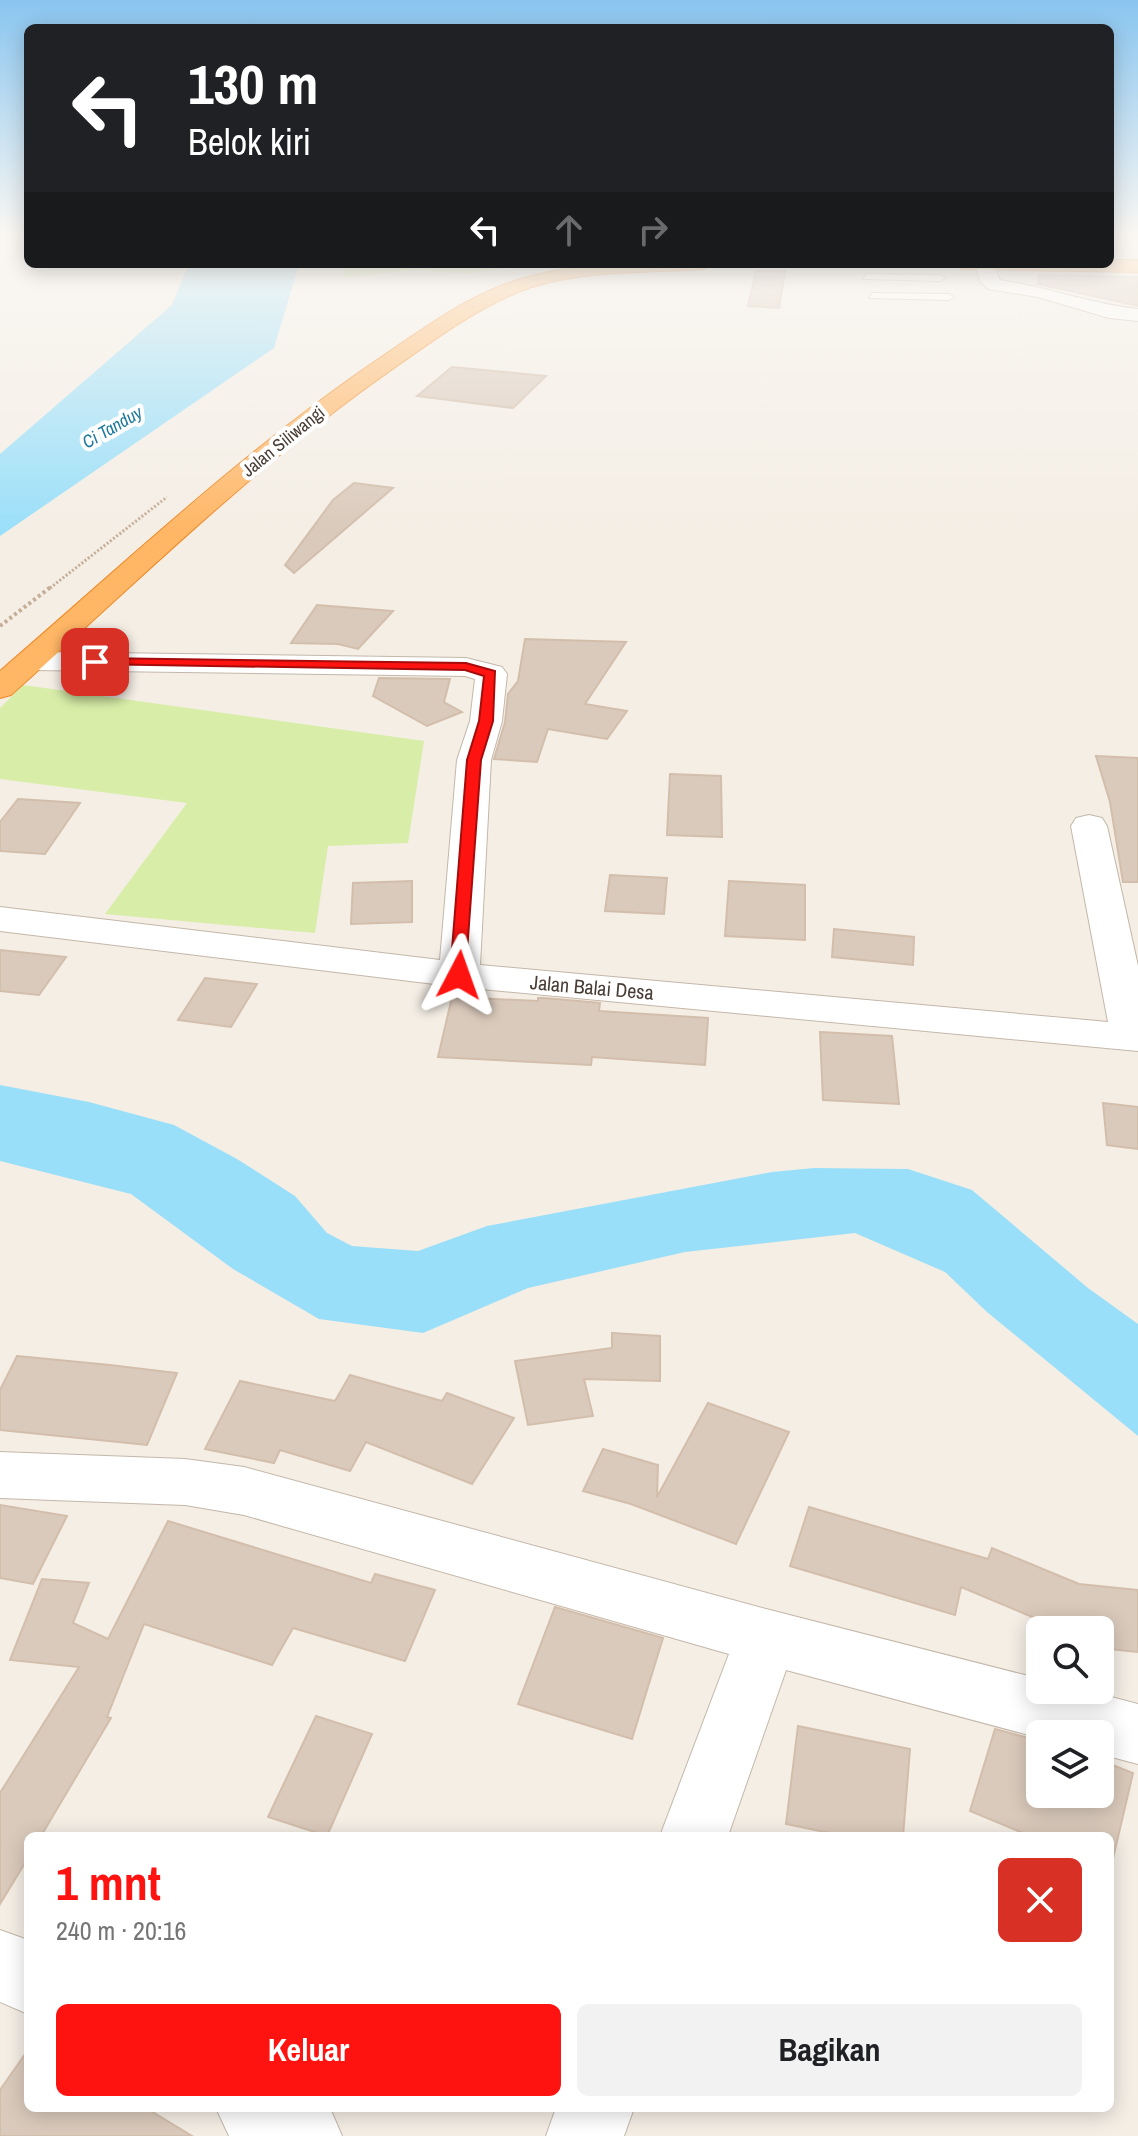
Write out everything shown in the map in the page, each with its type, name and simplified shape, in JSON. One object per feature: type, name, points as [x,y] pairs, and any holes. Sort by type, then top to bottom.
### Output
[{"type":"highway","name":"Jalan Siliwangi","points":[[0,688],[254,464],[349,389],[431,333]]},
{"type":"street","points":[[33,661],[466,667],[491,674],[486,721],[474,760],[459,975]]},
{"type":"street","points":[[1089,826],[1135,1038]]},
{"type":"street","name":"Jalan Balai Desa","points":[[0,919],[459,975],[1135,1038]]},
{"type":"street","points":[[0,1475],[216,1485],[766,1637],[1138,1734]]},
{"type":"street","points":[[695,1832],[766,1637]]},
{"type":"street","points":[[0,1966],[24,1975]]},
{"type":"street","points":[[262,2112],[303,2136]]},
{"type":"street","points":[[585,2136],[594,2112]]},
{"type":"green space","points":[[23,685],[424,741],[408,843],[328,846],[315,933],[105,914],[187,803],[0,779],[0,708]]},
{"type":"water","name":"Ci Tanduy","points":[[140,333],[279,333],[274,348],[0,536],[0,454]]},
{"type":"water","points":[[0,1085],[89,1102],[174,1125],[237,1159],[295,1196],[327,1233],[352,1246],[418,1251],[487,1226],[772,1172],[814,1168],[908,1169],[972,1190],[1088,1288],[1138,1324],[1138,1436],[987,1312],[945,1272],[855,1233],[685,1252],[528,1288],[423,1333],[319,1319],[233,1269],[131,1194],[0,1161]]},
{"type":"building","points":[[452,367],[546,376],[513,408],[417,396]]},
{"type":"building","points":[[354,483],[393,488],[294,573],[285,565],[333,500]]},
{"type":"building","points":[[317,605],[393,611],[358,649],[338,644],[291,643]]},
{"type":"building","points":[[525,639],[626,642],[585,704],[627,711],[607,739],[548,729],[537,762],[494,759],[505,722],[508,694],[518,681]]},
{"type":"building","points":[[379,678],[450,679],[444,702],[462,712],[427,726],[373,696]]},
{"type":"building","points":[[1096,756],[1138,758],[1138,882],[1123,882],[1110,802]]},
{"type":"building","points":[[670,774],[721,776],[722,837],[667,835]]},
{"type":"building","points":[[18,799],[80,803],[45,854],[0,851],[0,822]]},
{"type":"building","points":[[610,875],[667,878],[664,914],[605,911]]},
{"type":"building","points":[[412,881],[412,922],[351,924],[353,883]]},
{"type":"building","points":[[729,881],[805,885],[805,940],[725,936]]},
{"type":"building","points":[[834,929],[914,937],[913,965],[832,957]]},
{"type":"building","points":[[0,950],[66,957],[39,995],[0,991]]},
{"type":"building","points":[[205,978],[257,984],[231,1027],[178,1020]]},
{"type":"building","points":[[452,997],[538,1001],[538,998],[544,998],[600,1003],[599,1011],[708,1018],[705,1065],[592,1057],[591,1065],[438,1057]]},
{"type":"building","points":[[820,1032],[892,1036],[899,1104],[823,1100]]},
{"type":"building","points":[[1103,1103],[1138,1107],[1138,1149],[1107,1145]]},
{"type":"building","points":[[612,1333],[660,1336],[660,1381],[584,1379],[593,1416],[528,1425],[515,1361],[612,1348]]},
{"type":"building","points":[[17,1356],[177,1373],[147,1445],[0,1430],[0,1390]]},
{"type":"building","points":[[350,1375],[442,1401],[447,1393],[514,1418],[472,1484],[366,1442],[350,1471],[280,1450],[274,1463],[205,1449],[240,1381],[335,1401]]},
{"type":"building","points":[[708,1403],[789,1432],[736,1544],[631,1504],[583,1491],[603,1449],[658,1465],[657,1497]]},
{"type":"building","points":[[0,1505],[67,1516],[33,1584],[0,1578]]},
{"type":"building","points":[[809,1507],[988,1559],[992,1548],[1079,1584],[1138,1590],[1138,1652],[1114,1649],[1114,1616],[1030,1616],[961,1587],[955,1615],[790,1566]]},
{"type":"building","points":[[168,1521],[371,1583],[375,1574],[435,1590],[405,1661],[293,1628],[272,1665],[144,1624],[107,1717],[111,1718],[43,1832],[24,1832],[24,1865],[0,1904],[0,1793],[79,1667],[10,1660],[42,1579],[89,1583],[73,1623],[108,1639]]},
{"type":"building","points":[[555,1607],[663,1638],[632,1739],[518,1704]]},
{"type":"building","points":[[316,1716],[372,1734],[329,1832],[315,1832],[268,1817]]},
{"type":"building","points":[[798,1726],[910,1749],[903,1832],[825,1832],[786,1824]]},
{"type":"building","points":[[995,1729],[1026,1737],[1026,1808],[1114,1808],[1114,1766],[1133,1773],[1114,1854],[1114,1832],[1020,1832],[970,1811]]},
{"type":"building","points":[[24,2056],[24,2112],[153,2112],[192,2136],[0,2136],[0,2090]]},
{"type":"route","points":[[95,662],[466,667],[479,668],[491,674],[486,721],[474,760],[459,975]]}]
